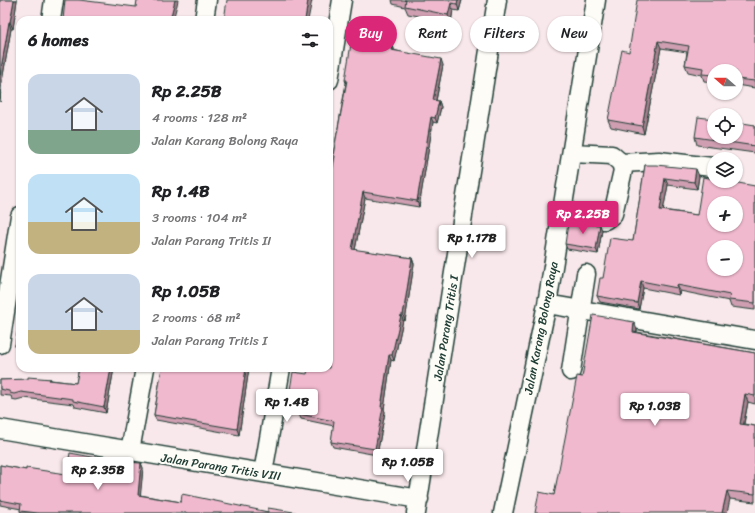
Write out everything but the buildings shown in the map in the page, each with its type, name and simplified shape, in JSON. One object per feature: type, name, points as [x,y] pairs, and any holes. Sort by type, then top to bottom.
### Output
[{"type":"street","points":[[52,16],[54,0]]},
{"type":"street","points":[[205,16],[207,0]]},
{"type":"street","points":[[333,55],[342,0]]},
{"type":"street","name":"Jalan Parang Tritis I","points":[[418,506],[497,0]]},
{"type":"street","name":"Jalan Karang Bolong Raya","points":[[503,513],[547,304],[596,0]]},
{"type":"street","points":[[562,217],[605,220],[613,214],[623,170],[621,163],[612,156],[572,153]]},
{"type":"street","points":[[621,163],[659,161],[707,166]]},
{"type":"street","points":[[0,344],[16,242]]},
{"type":"street","points":[[571,371],[586,274]]},
{"type":"street","points":[[547,304],[755,340]]},
{"type":"street","points":[[130,452],[144,372]]},
{"type":"street","points":[[263,473],[280,372]]},
{"type":"street","name":"Jalan Parang Tritis VIII","points":[[0,429],[130,452],[263,473],[418,506]]}]
